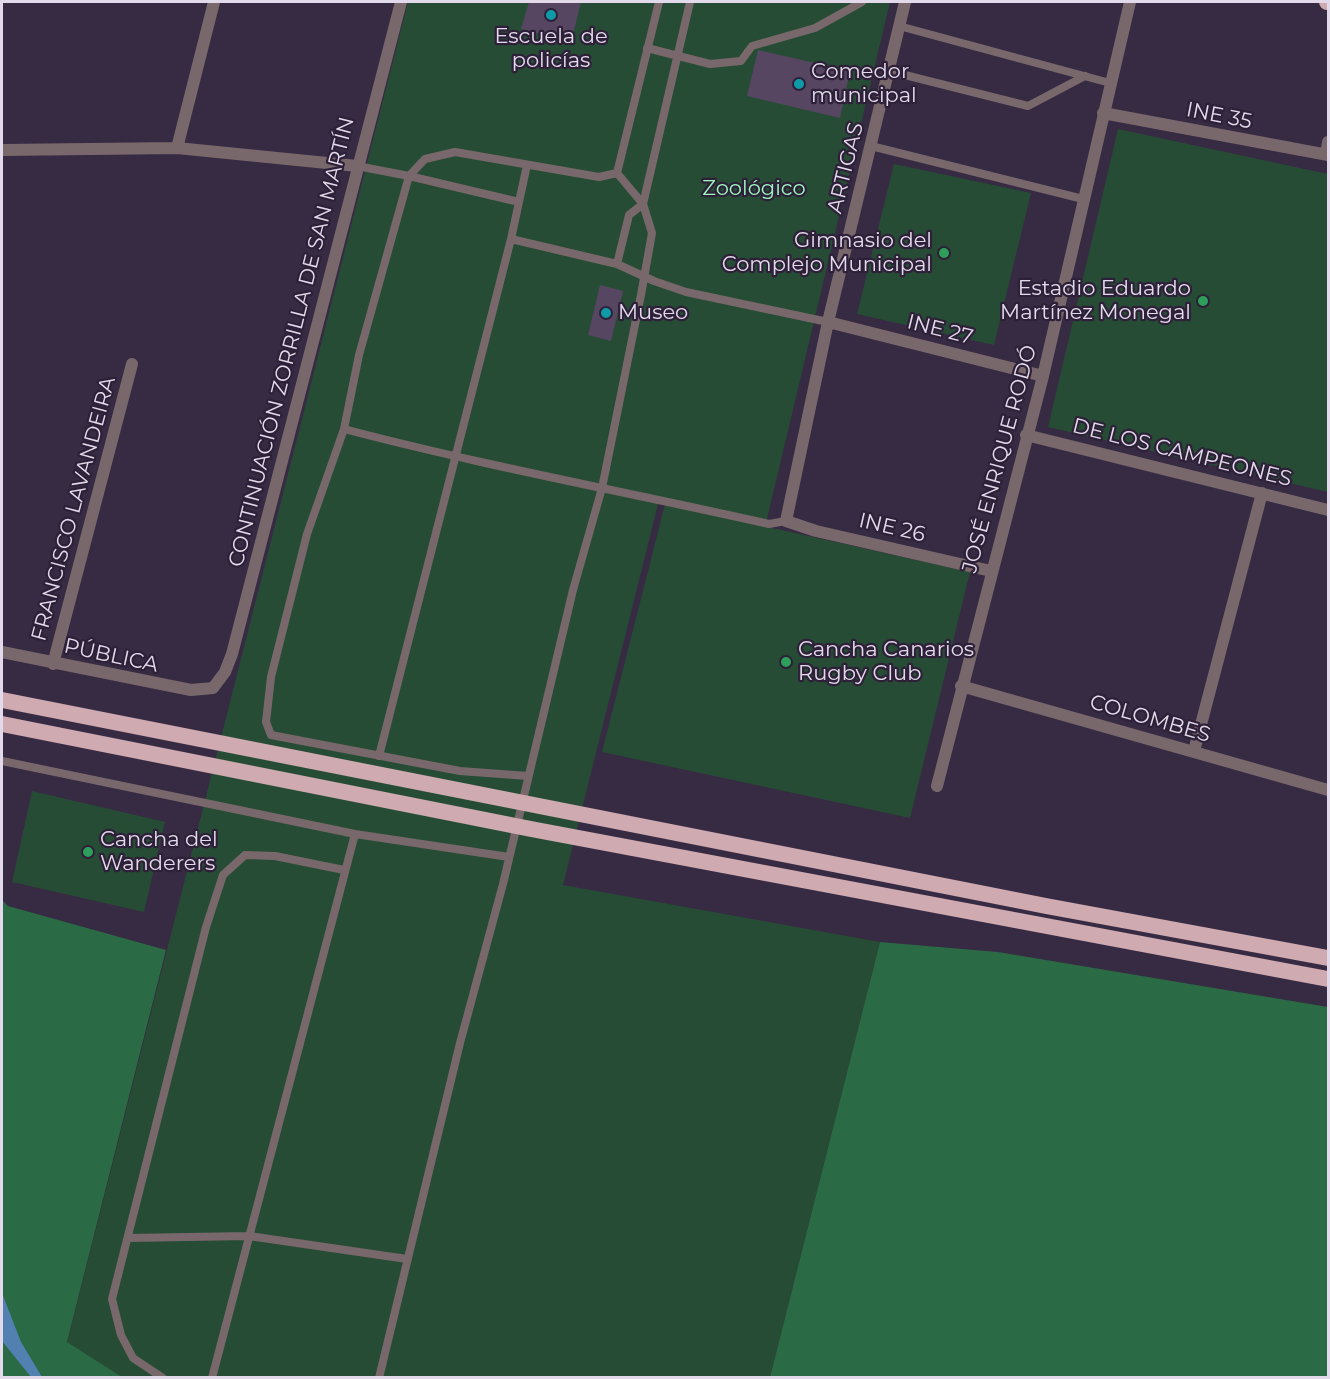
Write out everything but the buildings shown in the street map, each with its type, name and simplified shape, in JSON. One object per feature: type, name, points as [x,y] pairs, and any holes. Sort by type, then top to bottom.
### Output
[{"type":"highway","points":[[2,700],[537,807],[1057,908],[1329,958]]},
{"type":"highway","points":[[2,724],[489,821],[1329,979]]},
{"type":"street","points":[[177,148],[214,2]]},
{"type":"street","name":"CONTINUACIÓN ZORRILLA DE SAN MARTÍN","points":[[213,688],[225,672],[232,654],[401,2]]},
{"type":"street","name":"ARTIGAS","points":[[786,520],[828,322],[905,2]]},
{"type":"street","name":"JOSÉ ENRIQUE RODÓ","points":[[937,786],[990,571],[1043,376],[1130,2]]},
{"type":"street","name":"INE 35","points":[[1103,113],[1328,150]]},
{"type":"street","points":[[2,150],[177,148],[357,166]]},
{"type":"street","name":"INE 27","points":[[828,322],[1043,376]]},
{"type":"street","name":"FRANCISCO LAVANDEIRA","points":[[53,664],[132,364]]},
{"type":"street","name":"DE LOS CAMPEONES","points":[[1026,435],[1329,510]]},
{"type":"street","points":[[1194,751],[1262,493]]},
{"type":"street","name":"INE 26","points":[[786,520],[816,531],[990,571]]},
{"type":"street","name":"PÚBLICA","points":[[2,652],[172,688],[191,690],[213,688]]},
{"type":"street","name":"COLOMBES","points":[[962,686],[1329,790]]},
{"type":"lane","points":[[617,173],[659,2]]},
{"type":"lane","points":[[617,264],[629,215],[643,204],[690,2]]},
{"type":"lane","points":[[647,48],[710,64],[741,61],[752,46],[815,27],[862,2]]},
{"type":"lane","points":[[899,26],[1110,83]]},
{"type":"lane","points":[[889,71],[1028,106],[1085,76]]},
{"type":"lane","points":[[871,146],[1083,199]]},
{"type":"lane","points":[[528,776],[460,771],[272,735],[266,722],[271,677],[307,534],[344,429],[359,355],[409,176],[425,159],[455,152],[599,177],[617,173]]},
{"type":"lane","points":[[379,756],[511,239],[527,165]]},
{"type":"lane","points":[[357,166],[519,202]]},
{"type":"lane","points":[[379,1377],[573,590],[602,488],[652,233],[643,204],[617,173]]},
{"type":"lane","points":[[511,239],[617,264],[654,281],[686,292],[828,322]]},
{"type":"lane","points":[[344,429],[454,458],[769,524],[786,520]]},
{"type":"lane","points":[[2,761],[355,834],[509,857]]},
{"type":"lane","points":[[212,1377],[355,834]]},
{"type":"lane","points":[[163,1377],[133,1358],[118,1326],[112,1299],[206,927],[223,875],[245,855],[275,856],[344,870]]},
{"type":"lane","points":[[129,1238],[249,1236],[407,1259]]},
{"type":"green space","name":"Zoológico","points":[[408,2],[890,2],[766,523],[659,500],[563,885],[880,942],[770,1377],[122,1377],[67,1343]]},
{"type":"green space","name":"Estadio Eduardo Martínez Monegal","points":[[1118,129],[1328,174],[1328,492],[1048,427]]},
{"type":"green space","name":"Gimnasio del Complejo Municipal","points":[[894,164],[1031,193],[994,345],[857,314]]},
{"type":"green space","name":"Cancha Canarios Rugby Club","points":[[665,504],[970,572],[910,818],[602,752]]},
{"type":"green space","name":"Cancha del Wanderers","points":[[32,791],[165,822],[144,912],[12,882]]},
{"type":"green space","points":[[2,900],[8,906],[166,950],[67,1342],[122,1377],[2,1377]]},
{"type":"green space","points":[[880,942],[998,952],[1328,1007],[1328,1377],[770,1377]]},
{"type":"water","points":[[2,1293],[21,1342],[42,1377],[31,1377],[2,1341]]},
{"type":"place","name":"Escuela de policías","points":[[551,15]]},
{"type":"place","name":"Comedor municipal","points":[[799,84]]},
{"type":"place","name":"Gimnasio del Complejo Municipal","points":[[944,253]]},
{"type":"place","name":"Estadio Eduardo Martínez Monegal","points":[[1203,301]]},
{"type":"place","name":"Museo","points":[[606,313]]},
{"type":"place","name":"Cancha Canarios Rugby Club","points":[[786,662]]},
{"type":"place","name":"Cancha del Wanderers","points":[[88,852]]}]
